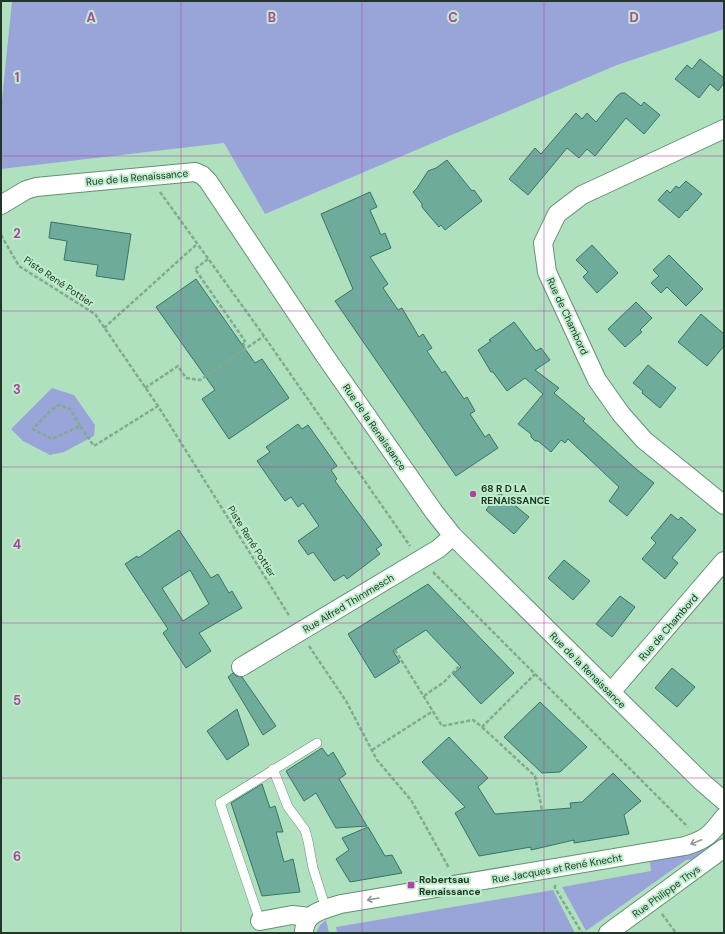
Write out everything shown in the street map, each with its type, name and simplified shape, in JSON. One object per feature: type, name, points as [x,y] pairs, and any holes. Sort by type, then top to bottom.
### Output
[{"type":"street","name":"Rue de Chambord","points":[[724,129],[582,196],[557,214],[543,243],[547,272],[597,380],[621,414],[644,440],[724,506]]},
{"type":"street","name":"Rue de la Renaissance","points":[[1,205],[26,190],[36,187],[195,172],[202,175],[208,181],[325,356],[434,512],[453,536],[702,782],[724,801]]},
{"type":"street","name":"Rue Alfred Thimmesch","points":[[241,668],[438,549],[453,536]]},
{"type":"street","name":"Rue de Chambord","points":[[611,692],[724,561]]},
{"type":"street","name":"Rue Jacques et René Knecht","points":[[260,921],[292,915],[307,925],[319,911],[341,904],[685,846],[700,842],[712,832],[724,816]]},
{"type":"street","name":"Rue Philippe Thys","points":[[608,933],[724,848]]},
{"type":"lane","points":[[260,921],[220,803],[317,743]]},
{"type":"lane","points":[[273,769],[288,807],[304,830],[308,841],[313,868],[326,909]]},
{"type":"path","points":[[148,176],[264,336],[420,560],[693,832]]},
{"type":"path","name":"Piste René Pottier","points":[[1,235],[19,266],[95,314],[158,406],[299,632],[346,701],[377,760],[411,800],[448,865],[456,885]]},
{"type":"path","points":[[104,328],[197,244]]},
{"type":"path","points":[[208,260],[195,269],[245,341],[242,342],[246,348]]},
{"type":"path","points":[[145,388],[178,366],[186,378],[200,380],[264,336]]},
{"type":"path","points":[[80,426],[52,439],[33,429],[58,405],[70,409],[94,446],[158,406]]},
{"type":"path","points":[[395,650],[442,726],[473,720],[535,776],[542,810]]},
{"type":"path","points":[[424,696],[444,682],[460,665]]},
{"type":"path","points":[[482,727],[535,674]]},
{"type":"path","points":[[372,750],[433,711]]},
{"type":"path","points":[[552,869],[556,888],[582,933]]},
{"type":"path","points":[[660,913],[676,933]]},
{"type":"shaded area","points":[[12,1],[724,1],[724,29],[617,65],[265,214],[224,143],[1,169],[1,100]]},
{"type":"shaded area","points":[[52,388],[74,395],[95,425],[94,436],[64,452],[50,455],[23,441],[11,429]]},
{"type":"shaded area","points":[[703,849],[707,852],[697,859],[686,860],[586,931],[562,887],[651,871],[650,862],[697,852]]},
{"type":"shaded area","points":[[553,890],[575,933],[337,933],[336,927]]},
{"type":"shaded area","points":[[326,920],[329,933],[316,933],[320,925]]},
{"type":"building","points":[[700,59],[724,78],[724,83],[718,91],[710,84],[699,98],[675,79],[687,65],[692,69]]},
{"type":"building","points":[[621,93],[625,93],[641,106],[644,102],[660,115],[644,134],[626,118],[595,156],[587,149],[579,158],[567,148],[528,195],[509,179],[535,148],[541,154],[576,113],[582,119],[587,113],[596,122]]},
{"type":"building","points":[[447,160],[482,201],[445,230],[441,225],[439,227],[426,212],[413,192],[428,171],[436,168]]},
{"type":"building","points":[[686,181],[702,194],[679,218],[658,200],[667,190],[670,193],[676,186],[679,188]]},
{"type":"building","points":[[370,192],[377,207],[370,210],[381,235],[385,233],[391,248],[370,257],[388,284],[383,288],[398,310],[402,308],[419,337],[423,334],[432,348],[427,351],[442,373],[445,371],[464,399],[467,397],[475,411],[470,414],[485,437],[489,434],[498,448],[456,476],[335,301],[353,289],[321,214]]},
{"type":"building","points":[[51,222],[131,234],[124,280],[96,276],[98,265],[64,260],[67,241],[49,238]]},
{"type":"building","points":[[592,245],[618,273],[597,293],[583,277],[588,272],[576,260]]},
{"type":"building","points":[[669,255],[703,289],[686,306],[667,287],[661,293],[651,283],[659,276],[653,270]]},
{"type":"building","points":[[196,279],[255,363],[262,359],[289,398],[229,439],[202,399],[215,390],[156,307]]},
{"type":"building","points":[[636,302],[652,318],[640,330],[642,332],[625,347],[608,329]]},
{"type":"building","points":[[701,314],[724,334],[724,346],[707,366],[678,342]]},
{"type":"building","points":[[514,322],[536,351],[541,348],[550,360],[535,370],[559,388],[554,393],[585,419],[583,421],[636,469],[654,483],[627,516],[609,501],[619,487],[568,439],[565,443],[561,440],[551,452],[538,441],[535,441],[531,437],[531,434],[518,424],[543,394],[525,378],[507,391],[493,372],[491,372],[478,350]]},
{"type":"building","points":[[648,365],[676,388],[660,408],[642,393],[643,391],[633,383]]},
{"type":"building","points":[[298,424],[302,429],[308,425],[337,466],[331,470],[337,479],[335,481],[382,545],[376,549],[380,554],[347,579],[344,575],[334,581],[313,552],[308,555],[298,541],[319,526],[303,503],[298,507],[291,497],[285,501],[257,461],[270,452],[266,447]]},
{"type":"building","points":[[500,493],[529,517],[514,534],[486,510]]},
{"type":"building","points":[[671,514],[678,520],[681,517],[696,530],[672,558],[678,563],[665,579],[642,559],[656,543],[651,538]]},
{"type":"building","points":[[179,530],[211,578],[218,574],[229,593],[232,591],[242,608],[199,633],[211,651],[186,668],[163,633],[168,629],[125,564],[137,556],[138,558]],"holes":[[[190,570],[209,604],[183,621],[162,588]]]},
{"type":"building","points":[[564,560],[590,581],[573,600],[548,578]]},
{"type":"building","points":[[428,584],[514,673],[481,704],[453,674],[461,667],[426,630],[393,651],[400,662],[375,678],[348,634]]},
{"type":"building","points":[[620,596],[635,607],[612,637],[596,624]]},
{"type":"building","points":[[672,668],[695,687],[677,707],[655,688]]},
{"type":"building","points":[[233,673],[236,676],[242,677],[276,726],[263,735],[228,677]]},
{"type":"building","points":[[540,702],[587,747],[560,772],[542,773],[504,737]]},
{"type":"building","points":[[237,709],[249,745],[227,760],[207,731]]},
{"type":"building","points":[[449,737],[488,778],[478,787],[495,814],[571,808],[570,803],[582,802],[613,773],[641,801],[624,815],[629,834],[574,843],[574,840],[531,850],[531,847],[479,856],[455,813],[465,807],[422,762]]},
{"type":"building","points":[[322,748],[328,756],[333,752],[346,774],[339,779],[367,826],[336,828],[316,793],[304,801],[286,771]]},
{"type":"building","points":[[262,784],[270,808],[275,806],[283,832],[276,832],[284,862],[293,859],[300,892],[262,896],[231,803]]},
{"type":"building","points":[[368,827],[385,856],[392,855],[402,873],[350,882],[336,859],[349,850],[342,838]]},
{"type":"place","name":"68 R D LA RENAISSANCE","points":[[473,494]]},
{"type":"place","name":"Robertsau Renaissance","points":[[411,885]]}]
